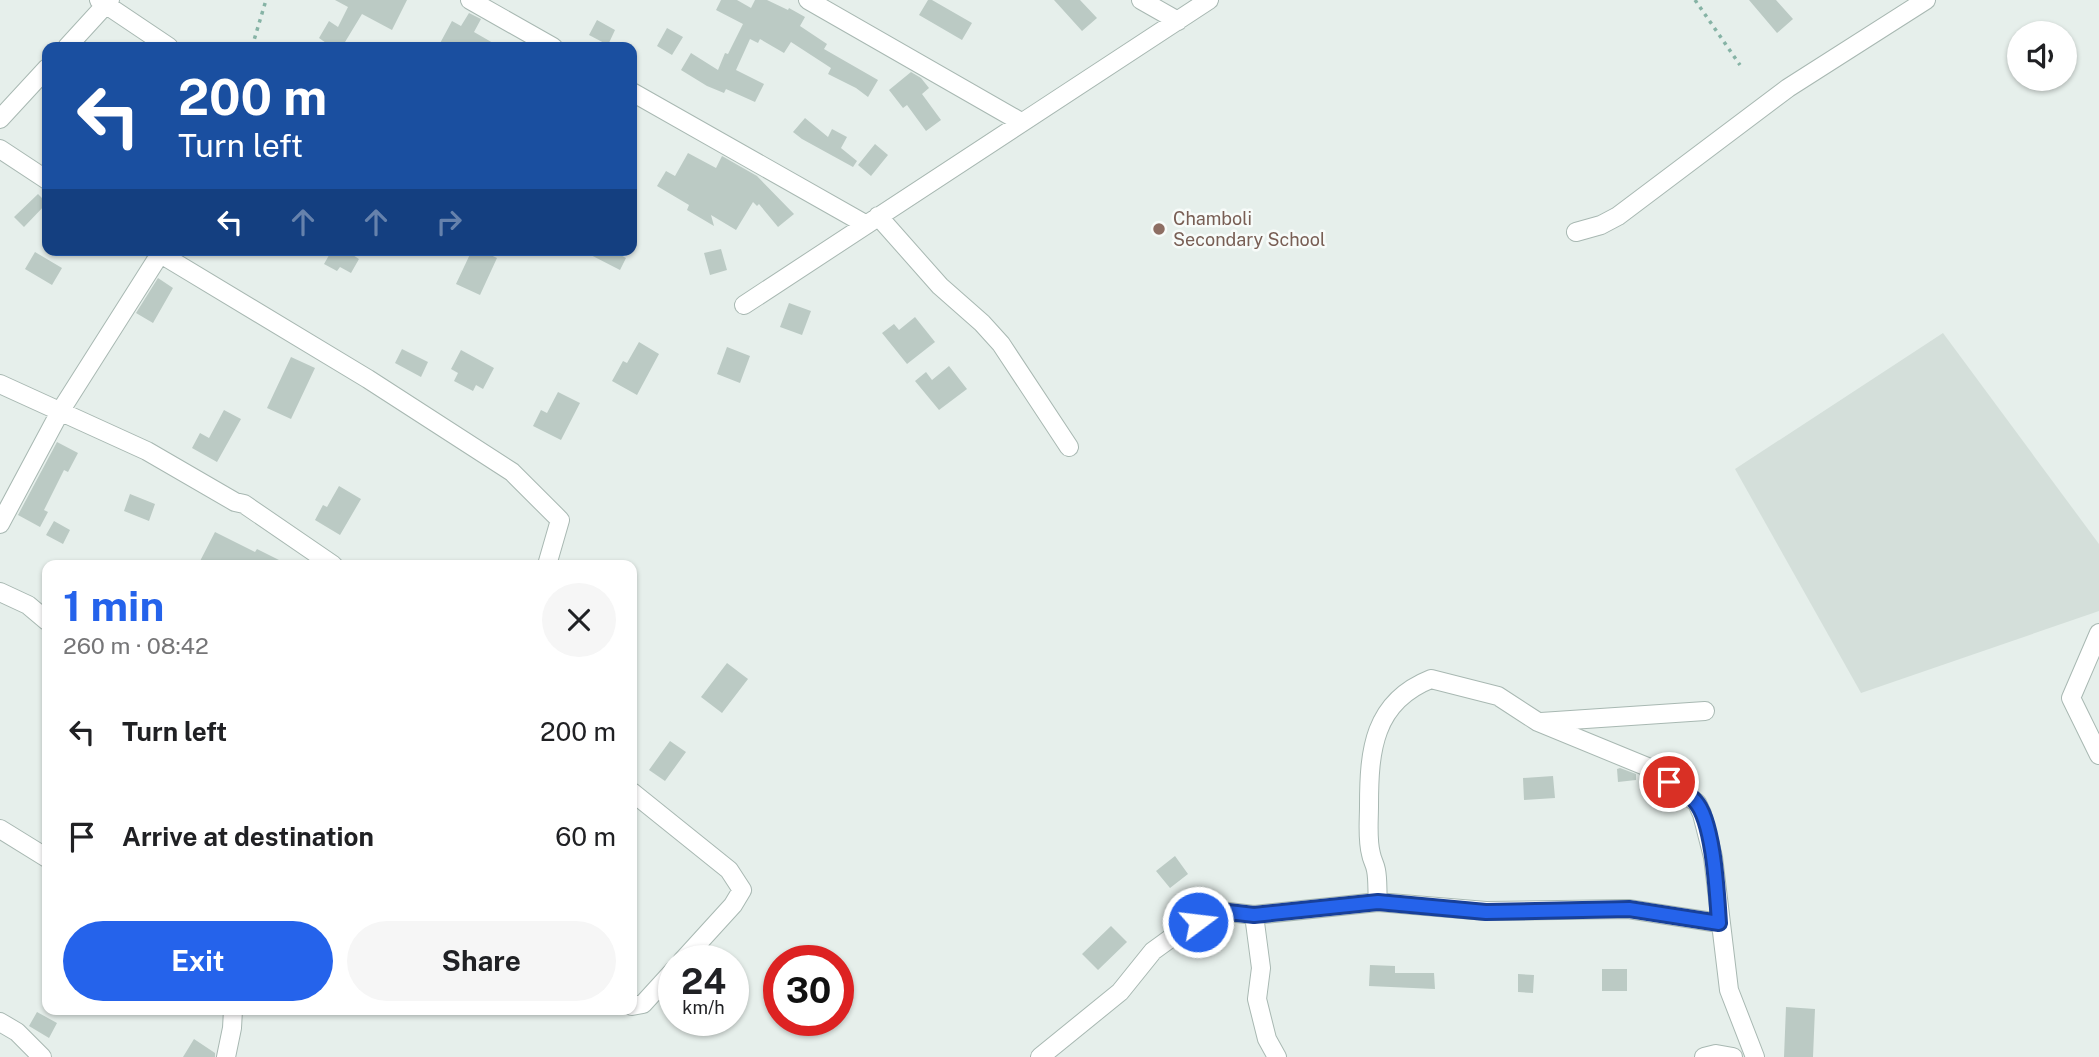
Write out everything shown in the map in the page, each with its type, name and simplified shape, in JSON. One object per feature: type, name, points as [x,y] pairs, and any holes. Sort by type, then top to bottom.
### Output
[{"type":"street","points":[[470,0],[544,42]]},
{"type":"street","points":[[808,0],[1021,122]]},
{"type":"street","points":[[1141,0],[1178,21]]},
{"type":"street","points":[[744,304],[1209,0]]},
{"type":"street","points":[[1576,232],[1601,225],[1618,216],[1788,88],[1926,0]]},
{"type":"street","points":[[70,42],[105,2],[162,42]]},
{"type":"street","points":[[0,119],[42,73]]},
{"type":"street","points":[[637,95],[872,220],[1001,344],[1069,447]]},
{"type":"street","points":[[0,149],[42,177]]},
{"type":"street","points":[[0,524],[61,410],[155,256]]},
{"type":"street","points":[[164,256],[368,379],[512,471],[560,520],[548,560]]},
{"type":"street","points":[[0,384],[148,451],[244,505],[326,560]]},
{"type":"street","points":[[0,592],[28,605],[42,617]]},
{"type":"street","points":[[2099,634],[2071,698],[2099,755]]},
{"type":"street","points":[[1378,902],[1377,872],[1370,853],[1369,781],[1376,732],[1386,712],[1404,694],[1431,679],[1498,696],[1538,722],[1650,768],[1697,803],[1713,858],[1729,990],[1755,1057]]},
{"type":"street","points":[[1538,722],[1705,710]]},
{"type":"street","points":[[637,796],[729,870],[742,890],[733,905],[697,945]]},
{"type":"street","points":[[0,829],[42,855]]},
{"type":"street","points":[[1040,1057],[1120,992],[1153,951],[1175,935],[1220,911],[1254,915],[1378,902],[1486,912],[1629,909],[1719,923]]},
{"type":"street","points":[[1254,915],[1261,968],[1257,999],[1267,1039],[1277,1057]]},
{"type":"street","points":[[637,1005],[643,1004],[658,988]]},
{"type":"street","points":[[226,1057],[233,1015]]},
{"type":"street","points":[[0,1022],[17,1032],[43,1057]]},
{"type":"street","points":[[1704,1057],[1716,1054],[1733,1057]]},
{"type":"path","points":[[253,42],[266,0]]},
{"type":"path","points":[[1695,0],[1740,65]]},
{"type":"shaded area","points":[[1943,333],[2099,544],[2099,611],[1861,693],[1735,469]]},
{"type":"building","points":[[335,0],[407,0],[392,30],[362,14],[345,42],[325,42],[319,38],[329,21],[338,27],[348,7]]},
{"type":"building","points":[[721,0],[737,0],[751,8],[755,0],[767,0],[788,10],[789,8],[805,17],[800,26],[827,44],[824,49],[878,80],[868,97],[828,74],[831,68],[791,42],[784,53],[760,39],[758,43],[750,39],[736,70],[764,84],[755,102],[726,89],[724,93],[707,86],[681,70],[691,53],[718,70],[725,53],[728,54],[743,24],[716,10]]},
{"type":"building","points":[[928,0],[972,23],[962,40],[919,15]]},
{"type":"building","points":[[1054,0],[1080,0],[1097,18],[1082,31]]},
{"type":"building","points":[[1749,0],[1776,0],[1793,19],[1777,33]]},
{"type":"building","points":[[469,13],[481,19],[474,32],[491,42],[441,42],[452,21],[461,26]]},
{"type":"building","points":[[597,20],[615,30],[609,42],[602,42],[589,35]]},
{"type":"building","points":[[667,28],[683,37],[672,55],[657,46]]},
{"type":"building","points":[[911,72],[921,78],[929,88],[922,94],[941,120],[926,131],[907,105],[903,108],[889,90]]},
{"type":"building","points":[[805,118],[828,137],[832,129],[847,137],[841,148],[857,161],[853,167],[793,132]]},
{"type":"building","points":[[875,144],[888,155],[871,176],[858,165]]},
{"type":"building","points":[[688,153],[716,168],[722,156],[757,176],[794,214],[778,227],[759,204],[757,206],[753,202],[736,230],[711,215],[714,226],[687,210],[689,205],[657,186],[666,171],[675,176]]},
{"type":"building","points":[[38,194],[42,198],[42,208],[24,227],[14,217]]},
{"type":"building","points":[[721,249],[727,270],[710,275],[704,253]]},
{"type":"building","points":[[35,252],[62,268],[52,285],[25,269]]},
{"type":"building","points":[[329,256],[354,256],[359,259],[351,273],[340,267],[337,271],[324,264]]},
{"type":"building","points":[[469,256],[497,258],[480,295],[456,284]]},
{"type":"building","points":[[593,256],[622,256],[626,258],[620,270]]},
{"type":"building","points":[[158,278],[173,288],[153,323],[136,313]]},
{"type":"building","points":[[789,303],[811,311],[802,335],[780,327]]},
{"type":"building","points":[[915,317],[935,342],[907,364],[882,333],[894,324],[899,330]]},
{"type":"building","points":[[639,342],[659,354],[637,395],[612,381],[623,361],[627,363]]},
{"type":"building","points":[[727,347],[750,356],[740,383],[717,374]]},
{"type":"building","points":[[402,349],[428,362],[421,377],[395,363]]},
{"type":"building","points":[[461,350],[494,368],[483,389],[476,385],[473,391],[454,381],[458,373],[451,369]]},
{"type":"building","points":[[291,357],[315,368],[291,419],[267,408]]},
{"type":"building","points":[[949,366],[967,389],[939,410],[915,381],[926,372],[932,380]]},
{"type":"building","points":[[558,392],[580,403],[561,440],[533,426],[541,410],[547,413]]},
{"type":"building","points":[[224,410],[241,419],[217,462],[192,448],[200,433],[209,438]]},
{"type":"building","points":[[57,442],[78,453],[68,472],[64,470],[44,510],[48,512],[40,527],[18,515]]},
{"type":"building","points":[[339,486],[361,499],[340,535],[315,520],[323,505],[327,507]]},
{"type":"building","points":[[130,494],[155,504],[149,521],[124,511]]},
{"type":"building","points":[[54,521],[70,530],[63,544],[46,535]]},
{"type":"building","points":[[215,532],[255,552],[257,549],[279,560],[201,560]]},
{"type":"building","points":[[727,663],[748,679],[722,713],[701,697]]},
{"type":"building","points":[[670,741],[686,752],[665,781],[649,770]]},
{"type":"building","points":[[1617,769],[1636,774],[1636,780],[1618,782]]},
{"type":"building","points":[[1553,776],[1555,798],[1524,800],[1523,778]]},
{"type":"building","points":[[1175,856],[1188,874],[1170,888],[1156,871]]},
{"type":"building","points":[[1111,926],[1127,942],[1098,970],[1082,954]]},
{"type":"building","points":[[1370,965],[1395,966],[1395,973],[1434,973],[1435,989],[1369,986]]},
{"type":"building","points":[[1602,969],[1627,969],[1627,991],[1602,991]]},
{"type":"building","points":[[1518,974],[1534,975],[1533,993],[1518,992]]},
{"type":"building","points":[[1786,1007],[1815,1009],[1813,1057],[1784,1057]]},
{"type":"building","points":[[37,1012],[57,1023],[49,1038],[29,1026]]},
{"type":"building","points":[[194,1039],[215,1053],[215,1057],[183,1057]]},
{"type":"place","name":"Chamboli Secondary School","points":[[1159,229]]},
{"type":"route","points":[[1198,922],[1220,911],[1254,915],[1378,902],[1486,912],[1629,909],[1719,923],[1713,858],[1702,814],[1697,803],[1669,782]]}]
